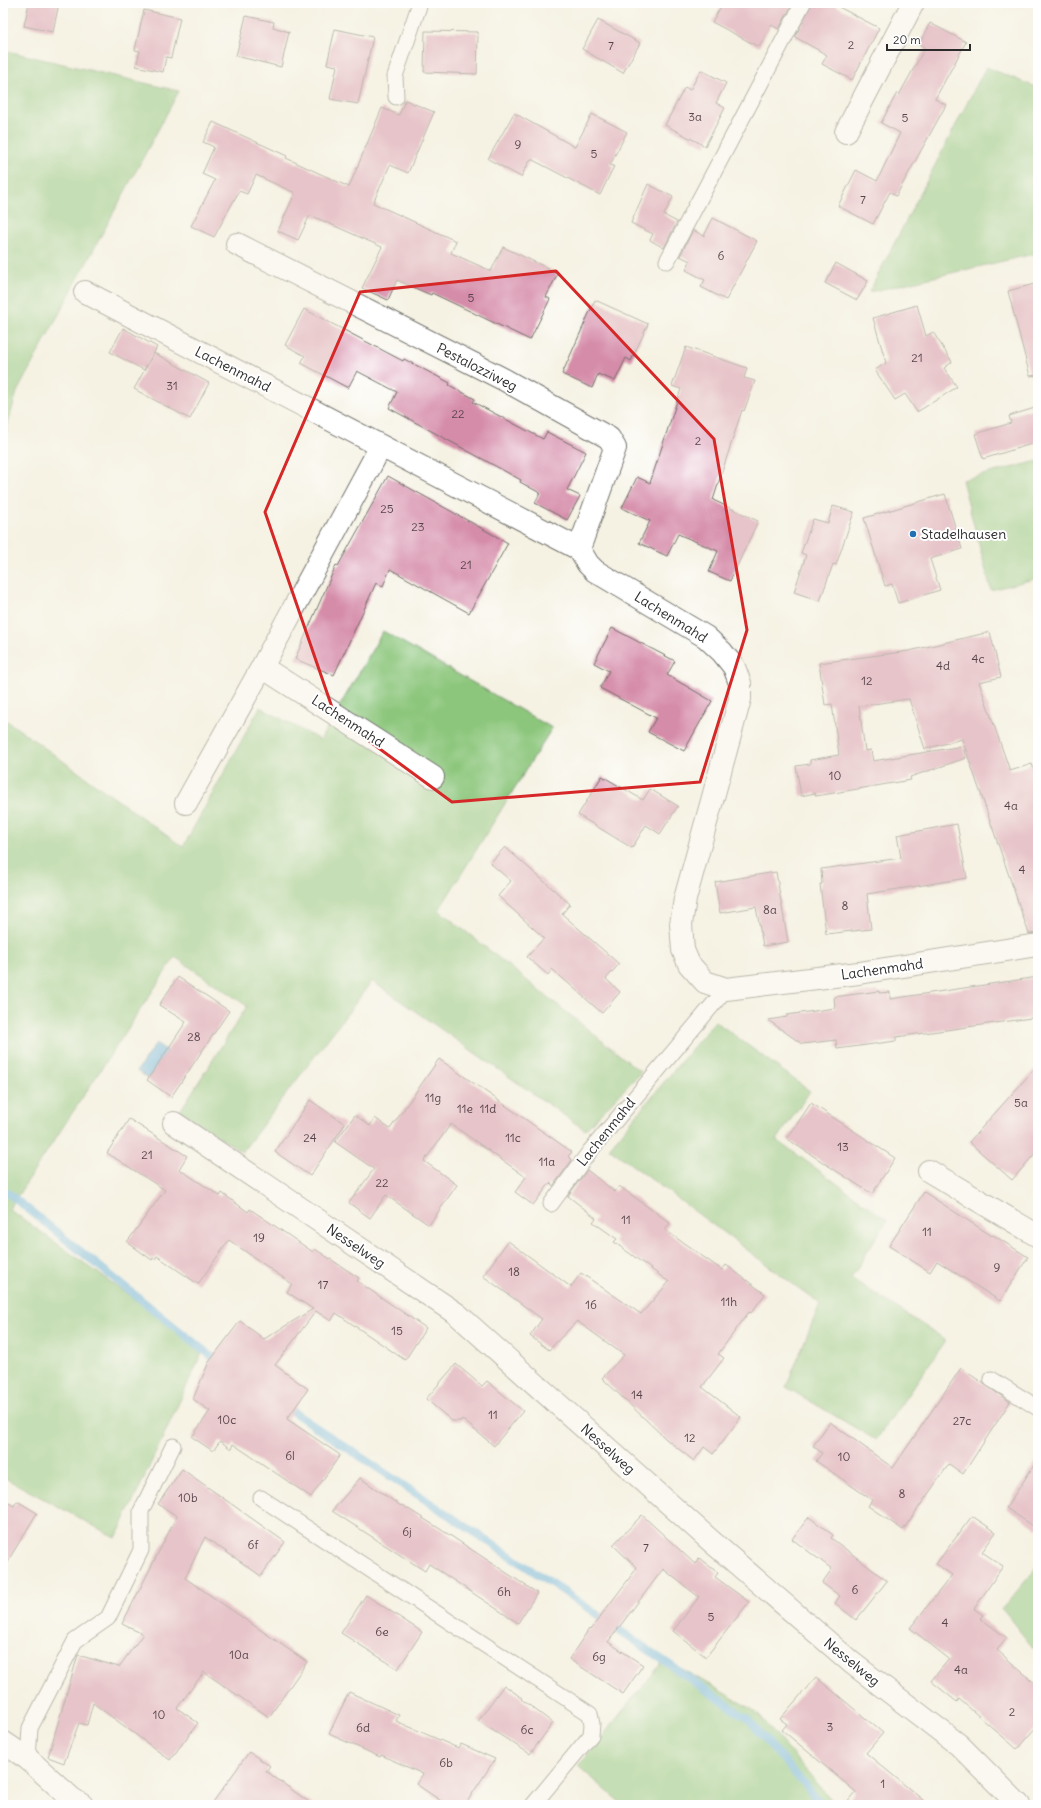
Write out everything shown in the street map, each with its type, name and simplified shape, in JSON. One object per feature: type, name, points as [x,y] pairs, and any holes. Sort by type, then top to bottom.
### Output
[{"type":"street","points":[[846,132],[914,3]]},
{"type":"street","name":"Pestalozziweg","points":[[237,244],[503,379],[609,438],[615,448],[579,549]]},
{"type":"street","name":"Lachenmahd","points":[[85,292],[579,549],[588,564],[595,571],[706,637],[722,652],[734,667],[740,683],[740,699],[685,900],[680,924],[683,950],[689,964],[705,982],[726,989],[872,971],[1038,945]]},
{"type":"street","points":[[186,804],[262,667],[381,446]]},
{"type":"street","name":"Lachenmahd","points":[[262,667],[433,777]]},
{"type":"street","name":"Nesselweg","points":[[174,1124],[457,1314],[711,1541],[852,1663],[959,1745],[1019,1805]]},
{"type":"street","points":[[929,1171],[1038,1236]]},
{"type":"street","points":[[3,1742],[28,1759],[73,1803]]},
{"type":"lane","points":[[396,97],[395,76],[420,3]]},
{"type":"lane","points":[[667,261],[803,3]]},
{"type":"lane","name":"Lachenmahd","points":[[551,1204],[590,1151],[726,989]]},
{"type":"lane","points":[[992,1379],[1038,1408]]},
{"type":"lane","points":[[28,1759],[30,1728],[75,1640],[108,1618],[141,1550],[142,1511],[173,1446]]},
{"type":"lane","points":[[261,1498],[590,1714],[592,1724],[591,1735],[533,1805]]},
{"type":"highlighted area","points":[[556,271],[714,439],[747,630],[700,782],[452,802],[335,716],[265,512],[360,292]]},
{"type":"green space","points":[[3,50],[179,91],[17,392],[3,441]]},
{"type":"green space","points":[[986,67],[1038,88],[1038,253],[869,292]]},
{"type":"green space","points":[[1038,461],[1038,578],[991,590],[962,480]]},
{"type":"green space","points":[[383,631],[552,728],[439,910],[641,1072],[585,1130],[372,981],[242,1152],[180,1111],[247,1006],[175,957],[9,1209],[204,1349],[116,1538],[3,1477],[3,718],[183,847],[260,707],[320,740]]},
{"type":"green space","points":[[715,1021],[810,1091],[777,1140],[887,1220],[851,1278],[946,1340],[876,1440],[786,1387],[820,1304],[609,1148]]},
{"type":"green space","points":[[1038,1566],[1038,1654],[1002,1609]]},
{"type":"green space","points":[[665,1659],[755,1711],[836,1805],[623,1805],[578,1766]]},
{"type":"water","points":[[156,1043],[167,1051],[148,1078],[137,1071]]},
{"type":"building","points":[[29,3],[59,3],[53,32],[24,26]]},
{"type":"building","points":[[723,3],[793,3],[779,29],[771,25],[759,47],[712,22]]},
{"type":"building","points":[[812,3],[831,3],[879,28],[852,80],[822,64],[827,55],[795,37]]},
{"type":"building","points":[[144,10],[180,18],[171,58],[166,57],[163,72],[136,66],[140,51],[135,50]]},
{"type":"building","points":[[246,16],[274,22],[273,27],[289,32],[281,67],[236,56]]},
{"type":"building","points":[[598,20],[640,43],[623,73],[582,49]]},
{"type":"building","points":[[930,23],[966,42],[935,99],[946,105],[896,196],[890,192],[873,224],[838,206],[856,170],[877,181],[900,133],[881,123],[897,93],[899,95],[925,48],[919,44]]},
{"type":"building","points":[[335,29],[373,37],[358,104],[330,99],[337,66],[327,64]]},
{"type":"building","points":[[425,31],[478,32],[477,74],[424,72]]},
{"type":"building","points":[[701,70],[726,83],[716,103],[725,108],[705,146],[665,125],[685,87],[690,90]]},
{"type":"building","points":[[405,100],[434,112],[408,173],[390,165],[373,203],[456,241],[451,253],[491,271],[503,247],[558,273],[546,297],[550,299],[530,340],[432,293],[431,295],[397,280],[388,300],[362,288],[382,247],[310,215],[298,240],[278,231],[295,193],[256,175],[247,194],[239,191],[214,237],[191,226],[215,180],[202,174],[214,147],[203,142],[213,122],[287,156],[286,158],[349,187],[382,108],[399,115]]},
{"type":"building","points":[[514,113],[575,147],[592,114],[627,132],[610,165],[614,166],[600,195],[531,159],[521,177],[488,159]]},
{"type":"building","points":[[648,184],[673,197],[664,215],[677,222],[664,248],[650,240],[653,234],[631,223]]},
{"type":"building","points":[[713,218],[757,241],[726,300],[701,287],[705,280],[686,270],[690,261],[680,256],[693,230],[704,236]]},
{"type":"building","points":[[836,263],[868,281],[857,300],[825,283]]},
{"type":"building","points":[[1038,283],[1038,375],[1030,376],[1008,291]]},
{"type":"building","points":[[595,300],[648,324],[631,361],[626,358],[615,381],[598,374],[592,388],[562,374]]},
{"type":"building","points":[[917,305],[926,336],[933,332],[952,362],[944,368],[957,387],[917,412],[905,394],[895,400],[875,370],[886,363],[873,318]]},
{"type":"building","points":[[304,309],[403,361],[404,359],[450,383],[449,385],[475,399],[473,402],[543,439],[547,432],[586,452],[567,490],[580,496],[567,520],[535,503],[540,493],[520,482],[521,480],[389,408],[397,392],[357,371],[348,388],[301,363],[305,356],[285,345]]},
{"type":"building","points":[[123,328],[157,347],[144,370],[110,352]]},
{"type":"building","points":[[686,347],[747,368],[744,378],[755,381],[744,411],[742,410],[713,500],[758,521],[730,581],[709,572],[718,551],[678,534],[667,556],[639,543],[650,521],[622,508],[637,477],[650,483],[681,389],[672,386]]},
{"type":"building","points":[[154,353],[209,383],[190,419],[134,389]]},
{"type":"building","points":[[1038,407],[1038,442],[983,459],[975,434],[1011,423],[1009,416]]},
{"type":"building","points":[[388,476],[508,543],[469,613],[390,569],[383,586],[376,583],[334,675],[295,659],[336,565],[338,566]]},
{"type":"building","name":"Stadelhausen","points":[[945,494],[962,549],[930,559],[940,590],[898,603],[892,584],[885,586],[864,518]]},
{"type":"building","points":[[833,506],[854,512],[836,565],[833,564],[820,601],[794,592],[806,555],[801,553],[813,519],[828,523]]},
{"type":"building","points":[[612,628],[675,661],[667,675],[712,701],[684,751],[648,732],[656,718],[600,688],[609,671],[594,663]]},
{"type":"building","points":[[990,632],[1001,677],[979,682],[1010,771],[1032,764],[1038,782],[1038,933],[1029,934],[962,739],[925,749],[909,699],[859,706],[865,751],[871,750],[873,761],[963,746],[966,758],[910,777],[911,780],[816,796],[815,793],[801,796],[796,766],[810,764],[810,760],[839,755],[832,704],[825,705],[819,663],[909,651]]},
{"type":"building","points":[[602,776],[643,800],[650,789],[678,806],[660,834],[646,825],[632,848],[578,815]]},
{"type":"building","points":[[957,824],[967,878],[867,894],[871,929],[826,934],[820,884],[822,884],[821,869],[901,858],[897,835]]},
{"type":"building","points":[[505,847],[570,904],[562,914],[619,964],[606,979],[620,992],[602,1013],[552,969],[548,975],[527,957],[544,938],[498,896],[511,881],[490,863]]},
{"type":"building","points":[[776,872],[788,942],[763,946],[756,907],[720,913],[715,882]]},
{"type":"building","points":[[178,977],[229,1011],[171,1097],[147,1080],[186,1022],[159,1005]]},
{"type":"building","points":[[1038,977],[1038,1017],[896,1037],[896,1041],[837,1049],[836,1040],[802,1044],[768,1020],[787,1017],[787,1015],[835,1008],[834,997],[879,991],[879,993],[890,992],[890,999]]},
{"type":"building","points":[[439,1059],[572,1152],[568,1156],[572,1160],[553,1186],[550,1183],[533,1205],[515,1192],[526,1177],[451,1124],[424,1161],[457,1185],[429,1225],[386,1195],[370,1218],[349,1203],[374,1169],[335,1142],[355,1115],[370,1126],[375,1118],[390,1129]]},
{"type":"building","points":[[1038,1065],[1038,1150],[1012,1180],[969,1142]]},
{"type":"building","points":[[310,1100],[345,1124],[310,1176],[275,1152]]},
{"type":"building","points":[[811,1103],[895,1158],[872,1194],[787,1139]]},
{"type":"building","points":[[129,1119],[187,1156],[179,1169],[220,1196],[222,1193],[248,1212],[250,1209],[313,1252],[315,1249],[359,1278],[357,1281],[426,1328],[405,1360],[336,1313],[331,1321],[316,1311],[275,1365],[308,1389],[287,1419],[340,1455],[311,1497],[233,1444],[231,1449],[220,1441],[213,1451],[192,1437],[210,1411],[193,1399],[209,1362],[240,1321],[264,1339],[313,1309],[287,1292],[292,1284],[229,1240],[198,1284],[157,1256],[152,1260],[127,1242],[165,1190],[107,1153]]},
{"type":"building","points":[[587,1170],[615,1192],[619,1186],[670,1223],[665,1230],[722,1270],[726,1265],[765,1294],[751,1313],[749,1312],[718,1354],[724,1358],[702,1387],[741,1417],[713,1454],[704,1447],[694,1461],[666,1439],[602,1378],[624,1355],[577,1321],[549,1350],[530,1336],[542,1319],[483,1276],[508,1241],[571,1287],[581,1273],[641,1314],[669,1282],[614,1242],[617,1239],[593,1222],[596,1218],[568,1196]]},
{"type":"building","points":[[924,1192],[992,1236],[993,1235],[1028,1257],[1000,1301],[937,1261],[930,1272],[889,1246]]},
{"type":"building","points":[[456,1364],[482,1386],[487,1381],[523,1411],[494,1446],[462,1419],[461,1421],[452,1421],[426,1399]]},
{"type":"building","points":[[961,1368],[1010,1402],[963,1474],[949,1464],[903,1530],[868,1506],[872,1500],[816,1461],[822,1453],[813,1446],[830,1422],[893,1468]]},
{"type":"building","points":[[1038,1459],[1038,1529],[1006,1508]]},
{"type":"building","points":[[182,1469],[285,1542],[261,1576],[205,1537],[185,1578],[307,1662],[269,1717],[204,1672],[177,1708],[198,1723],[170,1760],[93,1703],[87,1725],[79,1723],[64,1763],[48,1757],[78,1655],[119,1667],[143,1634],[122,1624],[177,1516],[158,1504]]},
{"type":"building","points":[[360,1478],[537,1593],[518,1623],[429,1564],[425,1571],[332,1511]]},
{"type":"building","points":[[3,1500],[14,1506],[17,1501],[37,1513],[3,1569]]},
{"type":"building","points":[[642,1515],[695,1564],[699,1558],[718,1573],[715,1577],[749,1602],[706,1657],[673,1631],[699,1597],[663,1569],[608,1642],[643,1665],[623,1694],[569,1659],[589,1629],[590,1630],[637,1568],[613,1545]]},
{"type":"building","points":[[972,1516],[996,1532],[982,1552],[1003,1566],[974,1609],[983,1615],[980,1618],[1007,1638],[997,1650],[1038,1686],[1038,1725],[1017,1749],[959,1699],[957,1702],[931,1681],[949,1659],[910,1628],[952,1575],[936,1564]]},
{"type":"building","points":[[809,1517],[833,1535],[831,1538],[887,1581],[856,1620],[835,1603],[840,1596],[822,1583],[832,1569],[792,1539]]},
{"type":"building","points":[[366,1595],[422,1632],[398,1669],[341,1633]]},
{"type":"building","points":[[816,1677],[883,1733],[866,1753],[929,1805],[845,1805],[856,1792],[782,1730],[787,1724],[780,1719]]},
{"type":"building","points":[[504,1685],[553,1723],[530,1754],[478,1721]]},
{"type":"building","points":[[349,1692],[399,1715],[396,1721],[458,1748],[461,1744],[495,1759],[465,1805],[447,1805],[416,1784],[423,1774],[329,1734]]},
{"type":"building","points":[[249,1752],[270,1766],[266,1771],[313,1805],[211,1805]]},
{"type":"waterway","points":[[3,1189],[221,1364]]},
{"type":"waterway","points":[[284,1406],[563,1591],[748,1719],[822,1805]]},
{"type":"place","name":"Stadelhausen","points":[[913,534]]}]
